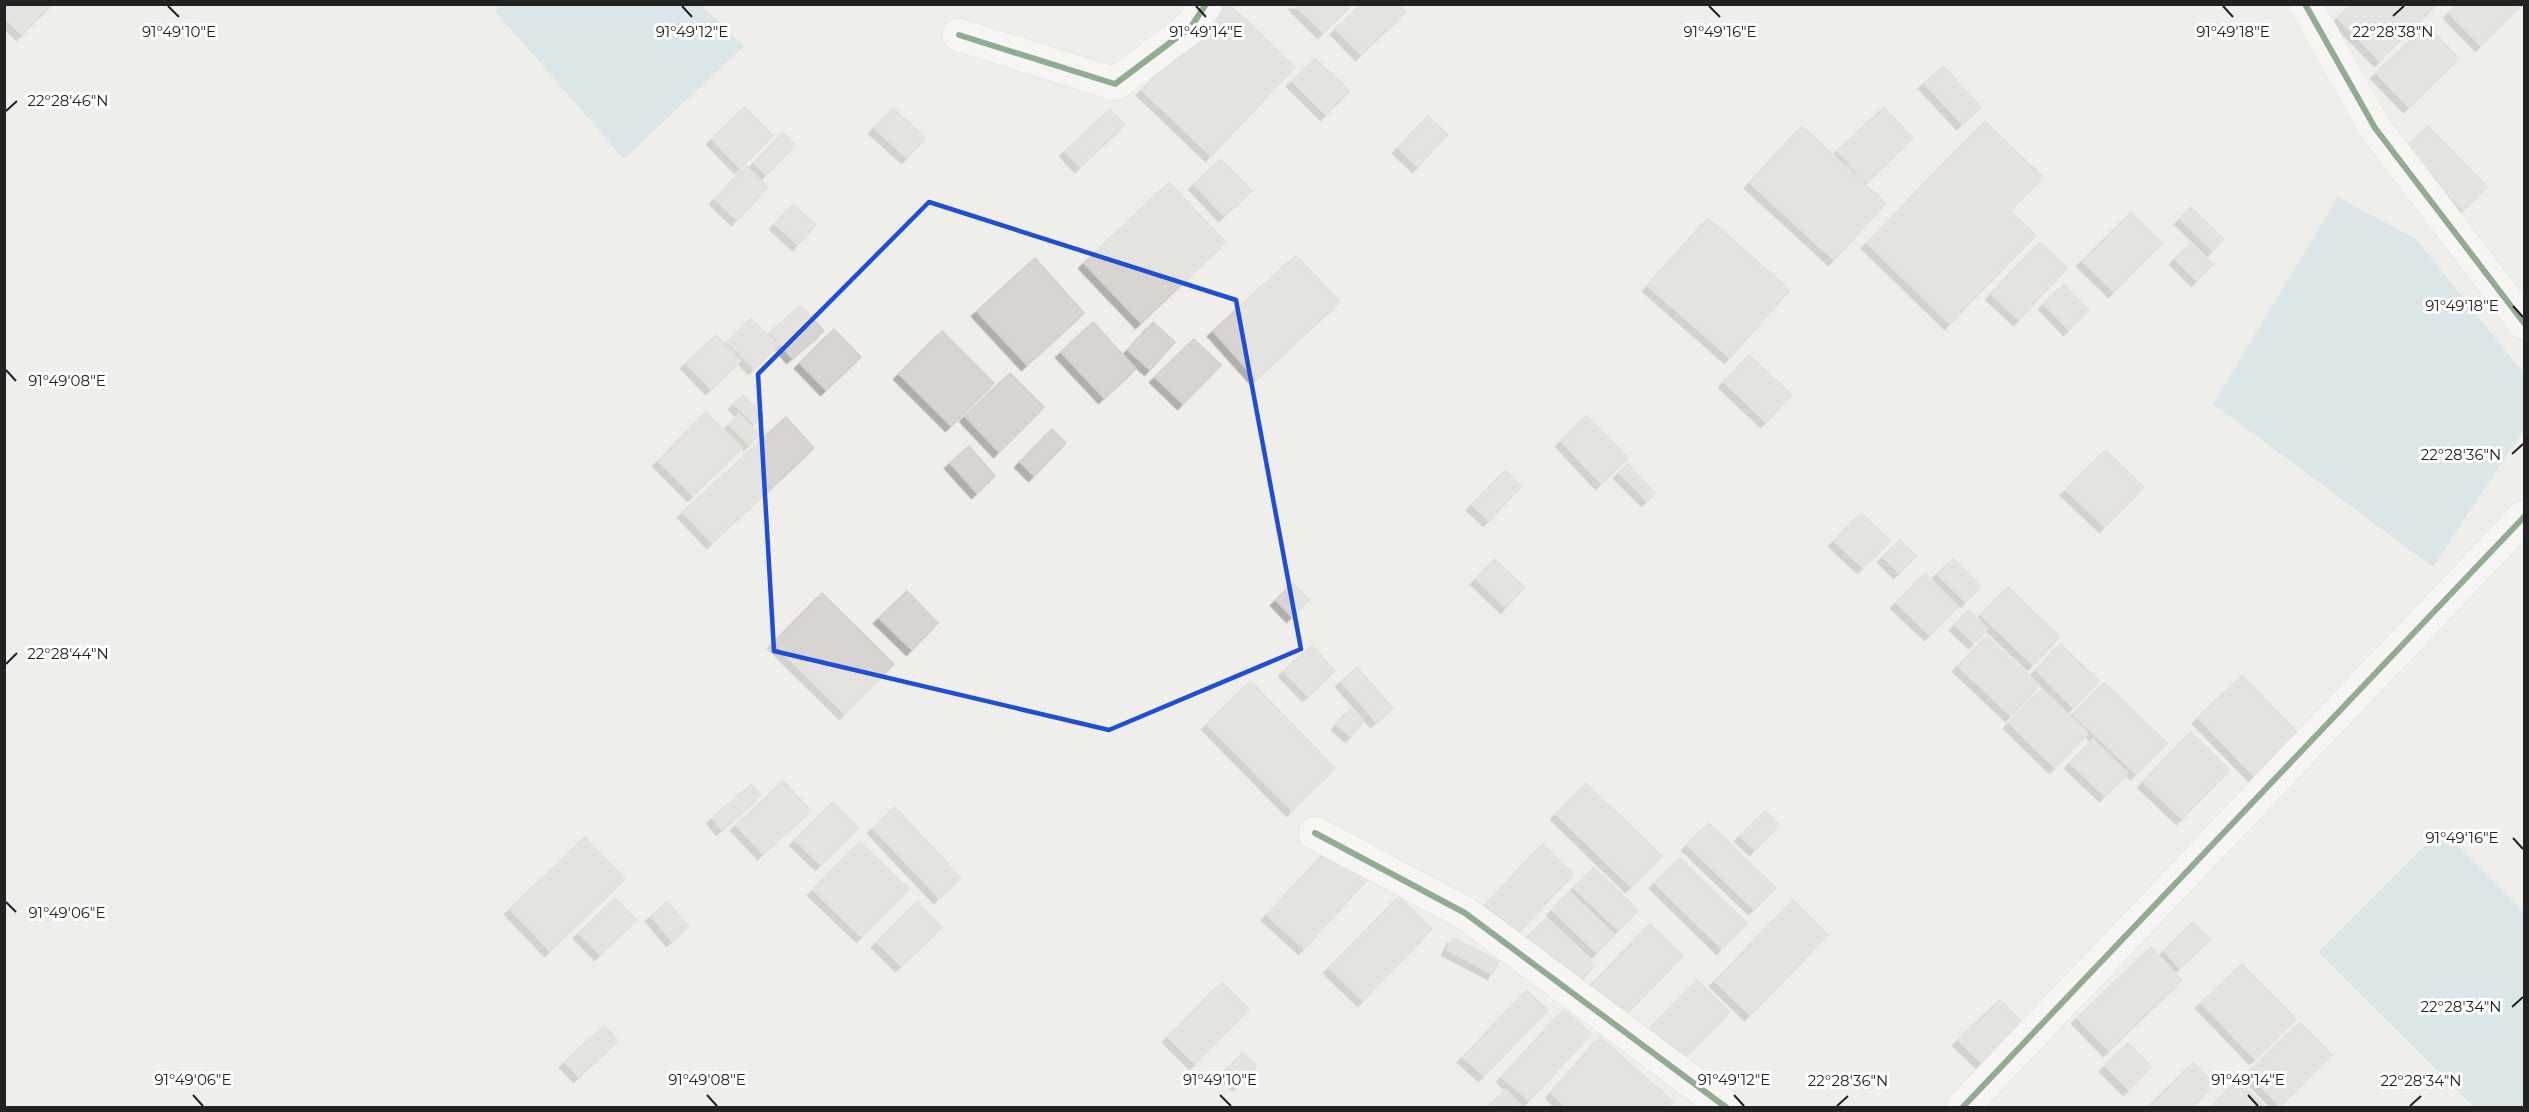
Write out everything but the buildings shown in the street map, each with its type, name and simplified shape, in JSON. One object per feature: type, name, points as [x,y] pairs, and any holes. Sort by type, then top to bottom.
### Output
[{"type":"street","points":[[959,35],[1115,84],[1191,27],[1206,4]]},
{"type":"street","points":[[2305,4],[2375,128],[2524,323]]},
{"type":"street","points":[[1962,1107],[2524,517]]},
{"type":"street","points":[[1315,833],[1465,913],[1727,1107]]},
{"type":"highlighted area","points":[[929,202],[1236,300],[1301,649],[1109,730],[774,651],[758,374]]},
{"type":"water","points":[[499,4],[701,5],[744,46],[624,159],[495,11]]},
{"type":"water","points":[[2338,197],[2417,240],[2524,374],[2524,429],[2433,567],[2213,404]]},
{"type":"water","points":[[2441,829],[2524,912],[2524,1107],[2474,1107],[2318,952]]},
{"type":"cycle path","points":[[959,35],[1115,84],[1191,27],[1206,4]]},
{"type":"cycle path","points":[[2305,4],[2375,128],[2524,323]]},
{"type":"cycle path","points":[[1962,1108],[2524,517]]},
{"type":"cycle path","points":[[1315,833],[1465,913],[1727,1108]]}]
